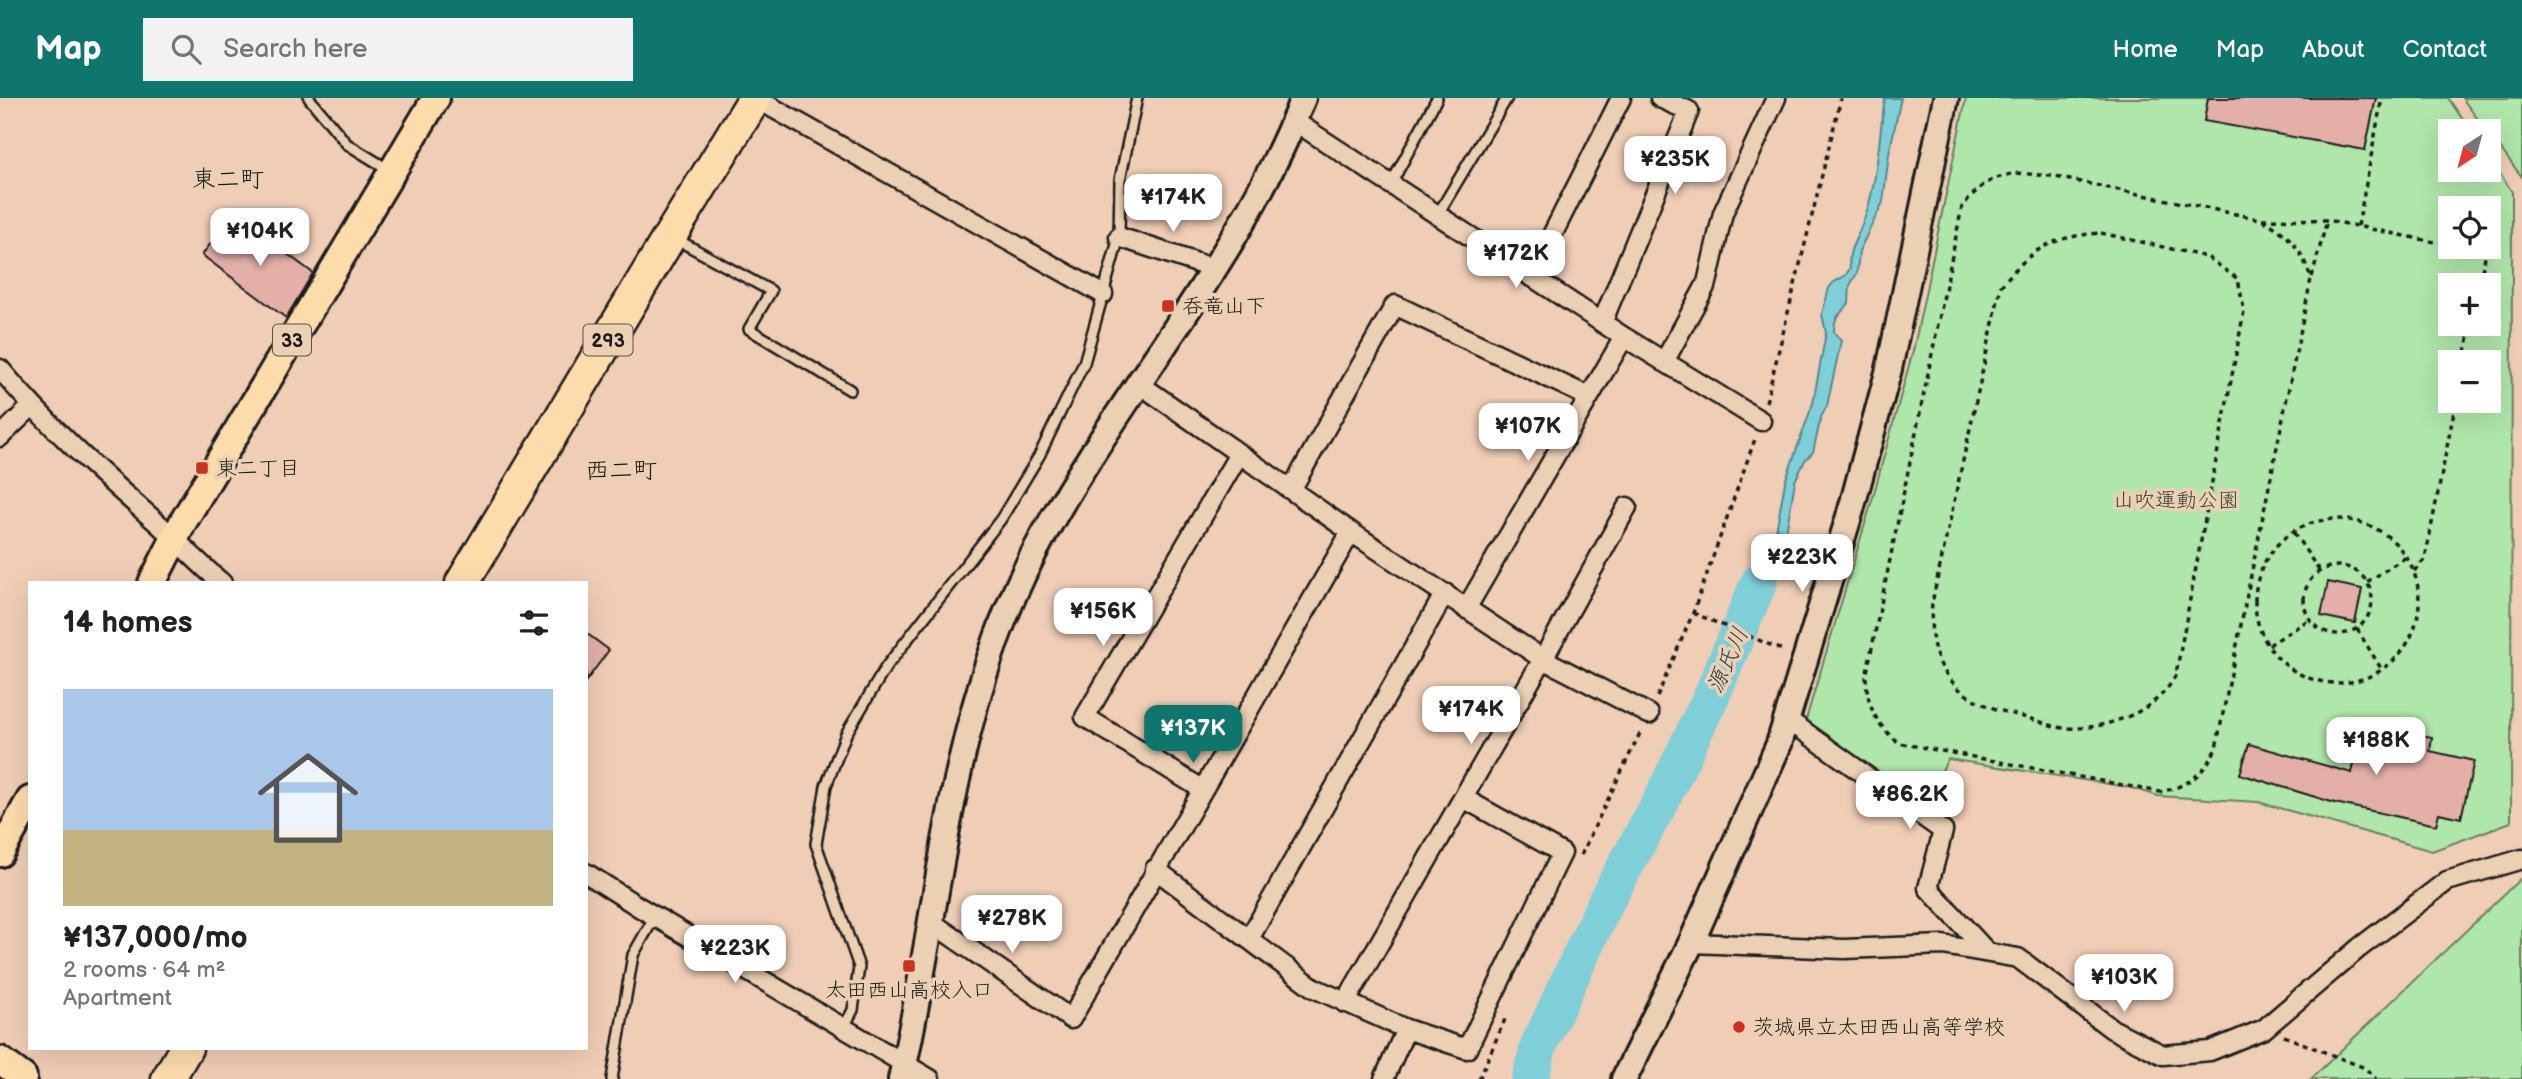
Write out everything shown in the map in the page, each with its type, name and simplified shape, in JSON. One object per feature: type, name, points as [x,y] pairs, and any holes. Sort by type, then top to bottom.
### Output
[{"type":"highway","name":"293","points":[[463,581],[753,99]]},
{"type":"highway","points":[[168,1079],[185,1050]]},
{"type":"main road","name":"33","points":[[153,581],[183,522],[436,98]]},
{"type":"main road","points":[[0,853],[28,804]]},
{"type":"main road","points":[[0,1060],[24,1078]]},
{"type":"street","points":[[903,1071],[967,739],[992,651],[1011,602],[1034,552],[1138,383],[1215,269],[1262,186],[1303,98]]},
{"type":"street","points":[[1531,277],[1621,98]]},
{"type":"street","points":[[1602,323],[1689,111],[1660,98]]},
{"type":"street","points":[[1664,362],[1707,283],[1723,213],[1776,98]]},
{"type":"street","points":[[1624,1079],[1691,943],[1779,744],[1851,510],[1889,369],[1946,98]]},
{"type":"street","points":[[753,99],[1103,293]]},
{"type":"street","points":[[1294,121],[1602,323],[1761,421]]},
{"type":"street","points":[[1119,237],[1215,269]]},
{"type":"street","points":[[1291,490],[1395,305],[1589,397]]},
{"type":"street","points":[[1466,609],[1624,337]]},
{"type":"street","points":[[0,369],[32,407],[103,477],[157,522],[174,541],[220,581]]},
{"type":"street","points":[[1138,383],[1351,532],[1543,659],[1649,714]]},
{"type":"street","points":[[0,437],[32,407]]},
{"type":"street","points":[[1202,789],[1085,716],[1239,454]]},
{"type":"street","points":[[1345,1003],[1543,659],[1626,507]]},
{"type":"street","points":[[931,922],[1071,1019],[1351,532]]},
{"type":"street","points":[[1249,939],[1446,593]]},
{"type":"street","points":[[1787,719],[1943,831],[1928,888],[1987,953]]},
{"type":"street","points":[[1155,869],[1314,988],[1406,1029],[1467,1049],[1562,853],[1463,798]]},
{"type":"street","points":[[1691,943],[1844,949],[1943,945],[2018,958],[2112,1029],[2163,1055],[2210,1051],[2264,1029],[2359,948],[2447,881],[2522,859]]},
{"type":"street","points":[[588,874],[844,1027],[903,1071],[930,1079]]},
{"type":"street","points":[[1384,1079],[1406,1029]]},
{"type":"lane","points":[[309,98],[346,144],[393,172]]},
{"type":"lane","points":[[844,1027],[853,1010],[859,967],[816,844],[826,786],[846,734],[886,667],[1000,519],[1039,456],[1084,363],[1119,237],[1120,180],[1137,98]]},
{"type":"lane","points":[[1391,184],[1437,98]]},
{"type":"lane","points":[[1438,215],[1507,98]]},
{"type":"lane","points":[[670,236],[771,291],[749,329],[850,390]]},
{"type":"lane","points":[[611,1079],[633,955],[655,916]]},
{"type":"path","points":[[1579,859],[1649,714],[1693,614],[1761,421],[1841,98]]},
{"type":"path","points":[[2358,226],[2382,98]]},
{"type":"path","points":[[2328,220],[2311,279],[2216,748],[2208,765],[2179,788],[2160,792],[1899,743],[1884,731],[1873,715],[1867,697],[1866,677],[1962,206],[1978,187],[1997,176],[2017,173],[2051,176],[2260,219],[2328,220],[2438,242]]},
{"type":"path","points":[[2260,219],[2279,228],[2294,242],[2305,259],[2311,279]]},
{"type":"path","points":[[2101,233],[2207,257],[2238,279],[2244,311],[2176,674],[2170,688],[2139,711],[2103,725],[2064,729],[1995,709],[1970,698],[1950,680],[1936,656],[1930,630],[1932,603],[2001,286],[2020,263],[2043,246],[2071,235],[2101,233]]},
{"type":"path","points":[[2414,571],[2425,559],[2454,413]]},
{"type":"path","points":[[2323,520],[2355,521],[2384,534],[2406,557],[2414,571],[2419,603],[2413,634],[2405,648],[2382,670],[2352,682],[2320,681],[2291,668],[2269,645],[2257,615],[2258,583],[2270,554],[2293,532],[2323,520]]},
{"type":"path","points":[[2293,532],[2320,572]]},
{"type":"path","points":[[2367,582],[2406,557]]},
{"type":"path","points":[[2340,566],[2360,574],[2367,582],[2371,592],[2370,613],[2357,629],[2347,633],[2326,632],[2310,619],[2305,609],[2306,588],[2320,572],[2340,566]]},
{"type":"path","points":[[2249,582],[2258,583]]},
{"type":"path","points":[[1693,614],[1769,646]]},
{"type":"path","points":[[2269,645],[2310,619]]},
{"type":"path","points":[[2357,629],[2382,670]]},
{"type":"path","points":[[1479,1079],[1511,1006]]},
{"type":"path","points":[[2264,1029],[2365,1068],[2376,1079]]},
{"type":"green space","name":"山吹運動公園","points":[[1966,98],[2448,98],[2463,119],[2438,119],[2438,182],[2501,182],[2501,175],[2512,192],[2511,822],[2432,851],[2258,802],[2158,796],[2128,787],[1948,759],[1923,805],[1804,726],[1871,504],[1914,347]]},
{"type":"green space","points":[[2462,98],[2522,98],[2522,177],[2501,149],[2501,119],[2478,119]]},
{"type":"green space","points":[[2522,877],[2522,1079],[2311,1079]]},
{"type":"water","points":[[1885,98],[1901,98],[1889,154],[1883,202],[1859,251],[1857,273],[1850,285],[1849,303],[1835,322],[1834,332],[1841,341],[1827,406],[1821,417],[1813,452],[1805,460],[1795,481],[1781,561],[1754,598],[1748,632],[1732,626],[1738,621],[1744,608],[1744,589],[1773,548],[1785,482],[1813,403],[1826,333],[1822,314],[1829,288],[1846,275],[1850,268],[1851,252],[1871,196]]},
{"type":"building","points":[[2208,98],[2376,98],[2365,150],[2204,121]]},
{"type":"building","points":[[248,225],[313,273],[286,318],[202,255],[223,227],[238,238]]},
{"type":"building","points":[[2328,582],[2362,589],[2355,623],[2321,616]]},
{"type":"building","points":[[588,634],[609,650],[588,678]]},
{"type":"building","points":[[2389,729],[2432,737],[2430,751],[2474,761],[2461,818],[2439,813],[2436,825],[2335,803],[2240,774],[2249,744],[2352,773],[2360,736],[2387,742]]},
{"type":"waterway","name":"源氏川","points":[[1530,1079],[1539,1045],[1606,901],[1661,801],[1712,695],[1759,582]]},
{"type":"place","name":"呑竜山下","points":[[1168,306]]},
{"type":"place","name":"東二丁目","points":[[202,468]]},
{"type":"place","name":"太田西山高校入口","points":[[909,966]]},
{"type":"place","name":"茨城県立太田西山高等学校","points":[[1739,1027]]},
{"type":"district","name":"東二町","points":[[228,179]]},
{"type":"district","name":"西二町","points":[[621,470]]}]
